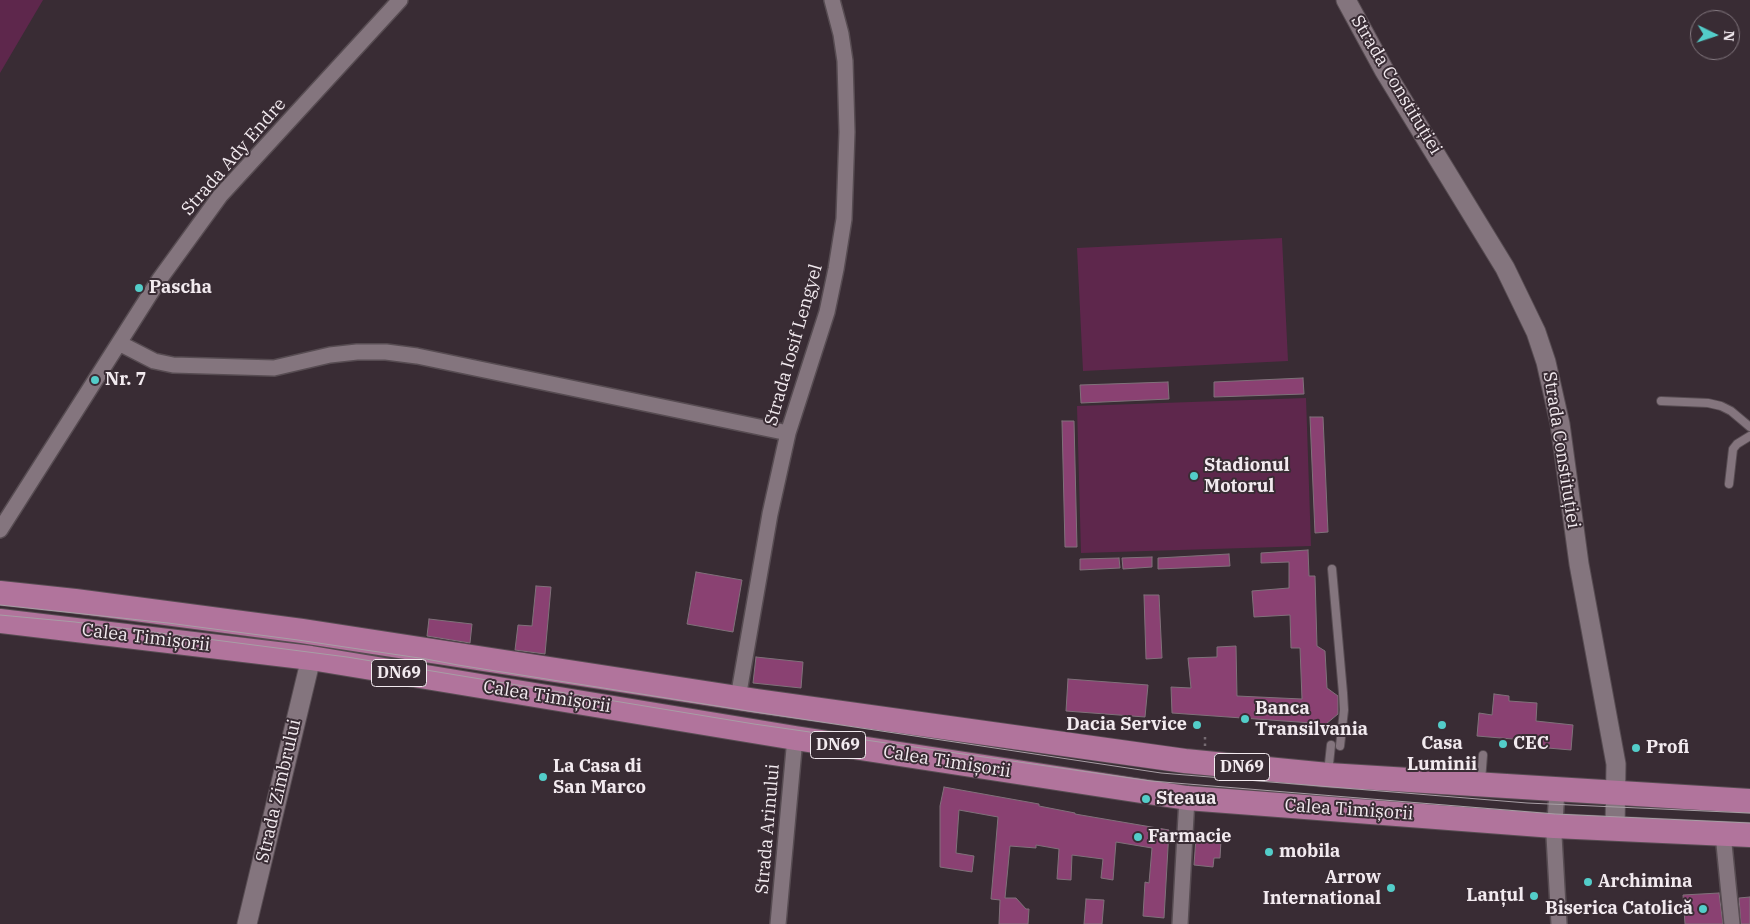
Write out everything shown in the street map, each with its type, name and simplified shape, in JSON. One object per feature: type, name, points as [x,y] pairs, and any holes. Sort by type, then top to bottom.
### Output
[{"type":"main road","name":"Calea Timișorii","points":[[0,593],[75,601],[302,632],[738,698],[1185,761],[1328,775],[1481,786],[1750,801]]},
{"type":"main road","name":"Calea Timișorii","points":[[0,621],[310,658],[795,738],[1187,798],[1554,826],[1750,835]]},
{"type":"street","name":"Strada Ady Endre","points":[[0,530],[63,434],[119,342],[160,280],[220,196],[400,0]]},
{"type":"street","name":"Strada Iosif Lengyel","points":[[738,698],[768,523],[788,433],[827,312],[844,219],[847,132],[845,61],[841,34],[832,0]]},
{"type":"street","name":"Strada Constituției","points":[[1346,0],[1384,70],[1505,268],[1536,332],[1546,362],[1560,424],[1579,564],[1616,764],[1615,829]]},
{"type":"street","points":[[119,342],[154,361],[174,366],[274,368],[330,355],[357,352],[386,352],[417,356],[788,433]]},
{"type":"street","name":"Strada Zimbrului","points":[[247,924],[310,658]]},
{"type":"street","name":"Strada Arinului","points":[[778,924],[795,738]]},
{"type":"street","points":[[1557,791],[1554,826],[1559,924]]},
{"type":"street","points":[[1180,924],[1187,798]]},
{"type":"street","points":[[1723,834],[1732,924]]},
{"type":"lane","points":[[1660,400],[1708,403],[1720,406],[1731,411],[1750,427]]},
{"type":"lane","points":[[1729,484],[1733,449],[1737,444],[1750,436]]},
{"type":"lane","points":[[1332,569],[1344,710],[1340,746]]},
{"type":"lane","points":[[1328,775],[1331,745]]},
{"type":"lane","points":[[1481,786],[1483,755]]},
{"type":"shaded area","points":[[0,0],[43,0],[0,73]]},
{"type":"shaded area","points":[[1282,238],[1288,361],[1083,371],[1077,248]]},
{"type":"shaded area","name":"Stadionul Motorul","points":[[1306,398],[1311,546],[1081,553],[1077,406]]},
{"type":"building","points":[[1303,378],[1304,394],[1214,397],[1214,382]]},
{"type":"building","points":[[1168,382],[1169,399],[1081,403],[1080,385]]},
{"type":"building","points":[[1310,417],[1323,417],[1328,532],[1315,533]]},
{"type":"building","points":[[1062,421],[1074,421],[1077,547],[1065,547]]},
{"type":"building","points":[[1308,550],[1309,576],[1315,576],[1317,646],[1325,651],[1327,688],[1338,696],[1338,714],[1326,724],[1172,713],[1171,687],[1191,688],[1188,658],[1217,657],[1217,647],[1236,646],[1237,696],[1302,699],[1300,648],[1291,648],[1290,615],[1254,617],[1252,591],[1289,588],[1289,562],[1261,563],[1261,553]]},
{"type":"building","points":[[1229,554],[1230,566],[1158,569],[1158,558]]},
{"type":"building","points":[[1152,557],[1152,567],[1123,569],[1122,558]]},
{"type":"building","points":[[1119,558],[1120,568],[1080,570],[1080,559]]},
{"type":"building","points":[[696,572],[742,580],[733,632],[687,624]]},
{"type":"building","points":[[536,586],[551,587],[545,654],[515,650],[518,625],[532,626]]},
{"type":"building","points":[[1144,595],[1159,595],[1162,658],[1146,659]]},
{"type":"building","points":[[429,619],[472,624],[470,643],[427,636]]},
{"type":"building","points":[[756,657],[803,662],[801,688],[753,683]]},
{"type":"building","points":[[1068,679],[1148,685],[1145,717],[1066,711]]},
{"type":"building","points":[[1494,694],[1509,696],[1509,701],[1537,703],[1536,721],[1573,725],[1571,750],[1536,747],[1537,741],[1477,736],[1479,713],[1492,715]]},
{"type":"building","points":[[944,787],[1039,804],[1039,806],[1075,814],[1169,830],[1164,918],[1143,916],[1145,882],[1149,883],[1152,848],[1116,842],[1113,880],[1101,878],[1103,859],[1072,855],[1071,880],[1057,879],[1059,849],[1036,845],[1036,848],[1010,846],[1005,898],[1016,898],[1026,909],[1029,909],[1028,924],[999,924],[1000,900],[991,899],[998,817],[959,810],[956,853],[974,856],[972,872],[940,867],[940,806]]},
{"type":"building","points":[[1196,837],[1221,840],[1220,858],[1214,858],[1213,867],[1194,865]]},
{"type":"building","name":"Biserica Catolică","points":[[1719,893],[1723,924],[1685,924],[1683,895]]},
{"type":"building","points":[[1750,897],[1750,924],[1741,924],[1739,898]]},
{"type":"building","points":[[1086,899],[1104,900],[1102,924],[1084,924]]},
{"type":"tram line","points":[[0,605],[168,623],[298,640],[755,712],[1161,773],[1527,803],[1750,813]]},
{"type":"tram line","points":[[0,615],[75,622],[347,657],[754,724],[1151,781],[1555,814],[1750,823]]},
{"type":"place","name":"Pascha","points":[[139,288]]},
{"type":"place","name":"Nr. 7","points":[[95,380]]},
{"type":"place","name":"Stadionul Motorul","points":[[1194,476]]},
{"type":"place","name":"Banca Transilvania","points":[[1245,719]]},
{"type":"place","name":"Dacia Service","points":[[1197,725]]},
{"type":"place","name":"Casa Luminii","points":[[1442,725]]},
{"type":"place","name":"CEC","points":[[1503,744]]},
{"type":"place","name":"Profi","points":[[1636,748]]},
{"type":"place","name":"La Casa di San Marco","points":[[543,777]]},
{"type":"place","name":"Steaua","points":[[1146,799]]},
{"type":"place","name":"Farmacie","points":[[1138,837]]},
{"type":"place","name":"mobila","points":[[1269,852]]},
{"type":"place","name":"Archimina","points":[[1588,882]]},
{"type":"place","name":"Arrow International","points":[[1391,888]]},
{"type":"place","name":"Lanțul","points":[[1534,896]]},
{"type":"place","name":"Biserica Catolică","points":[[1703,909]]}]
